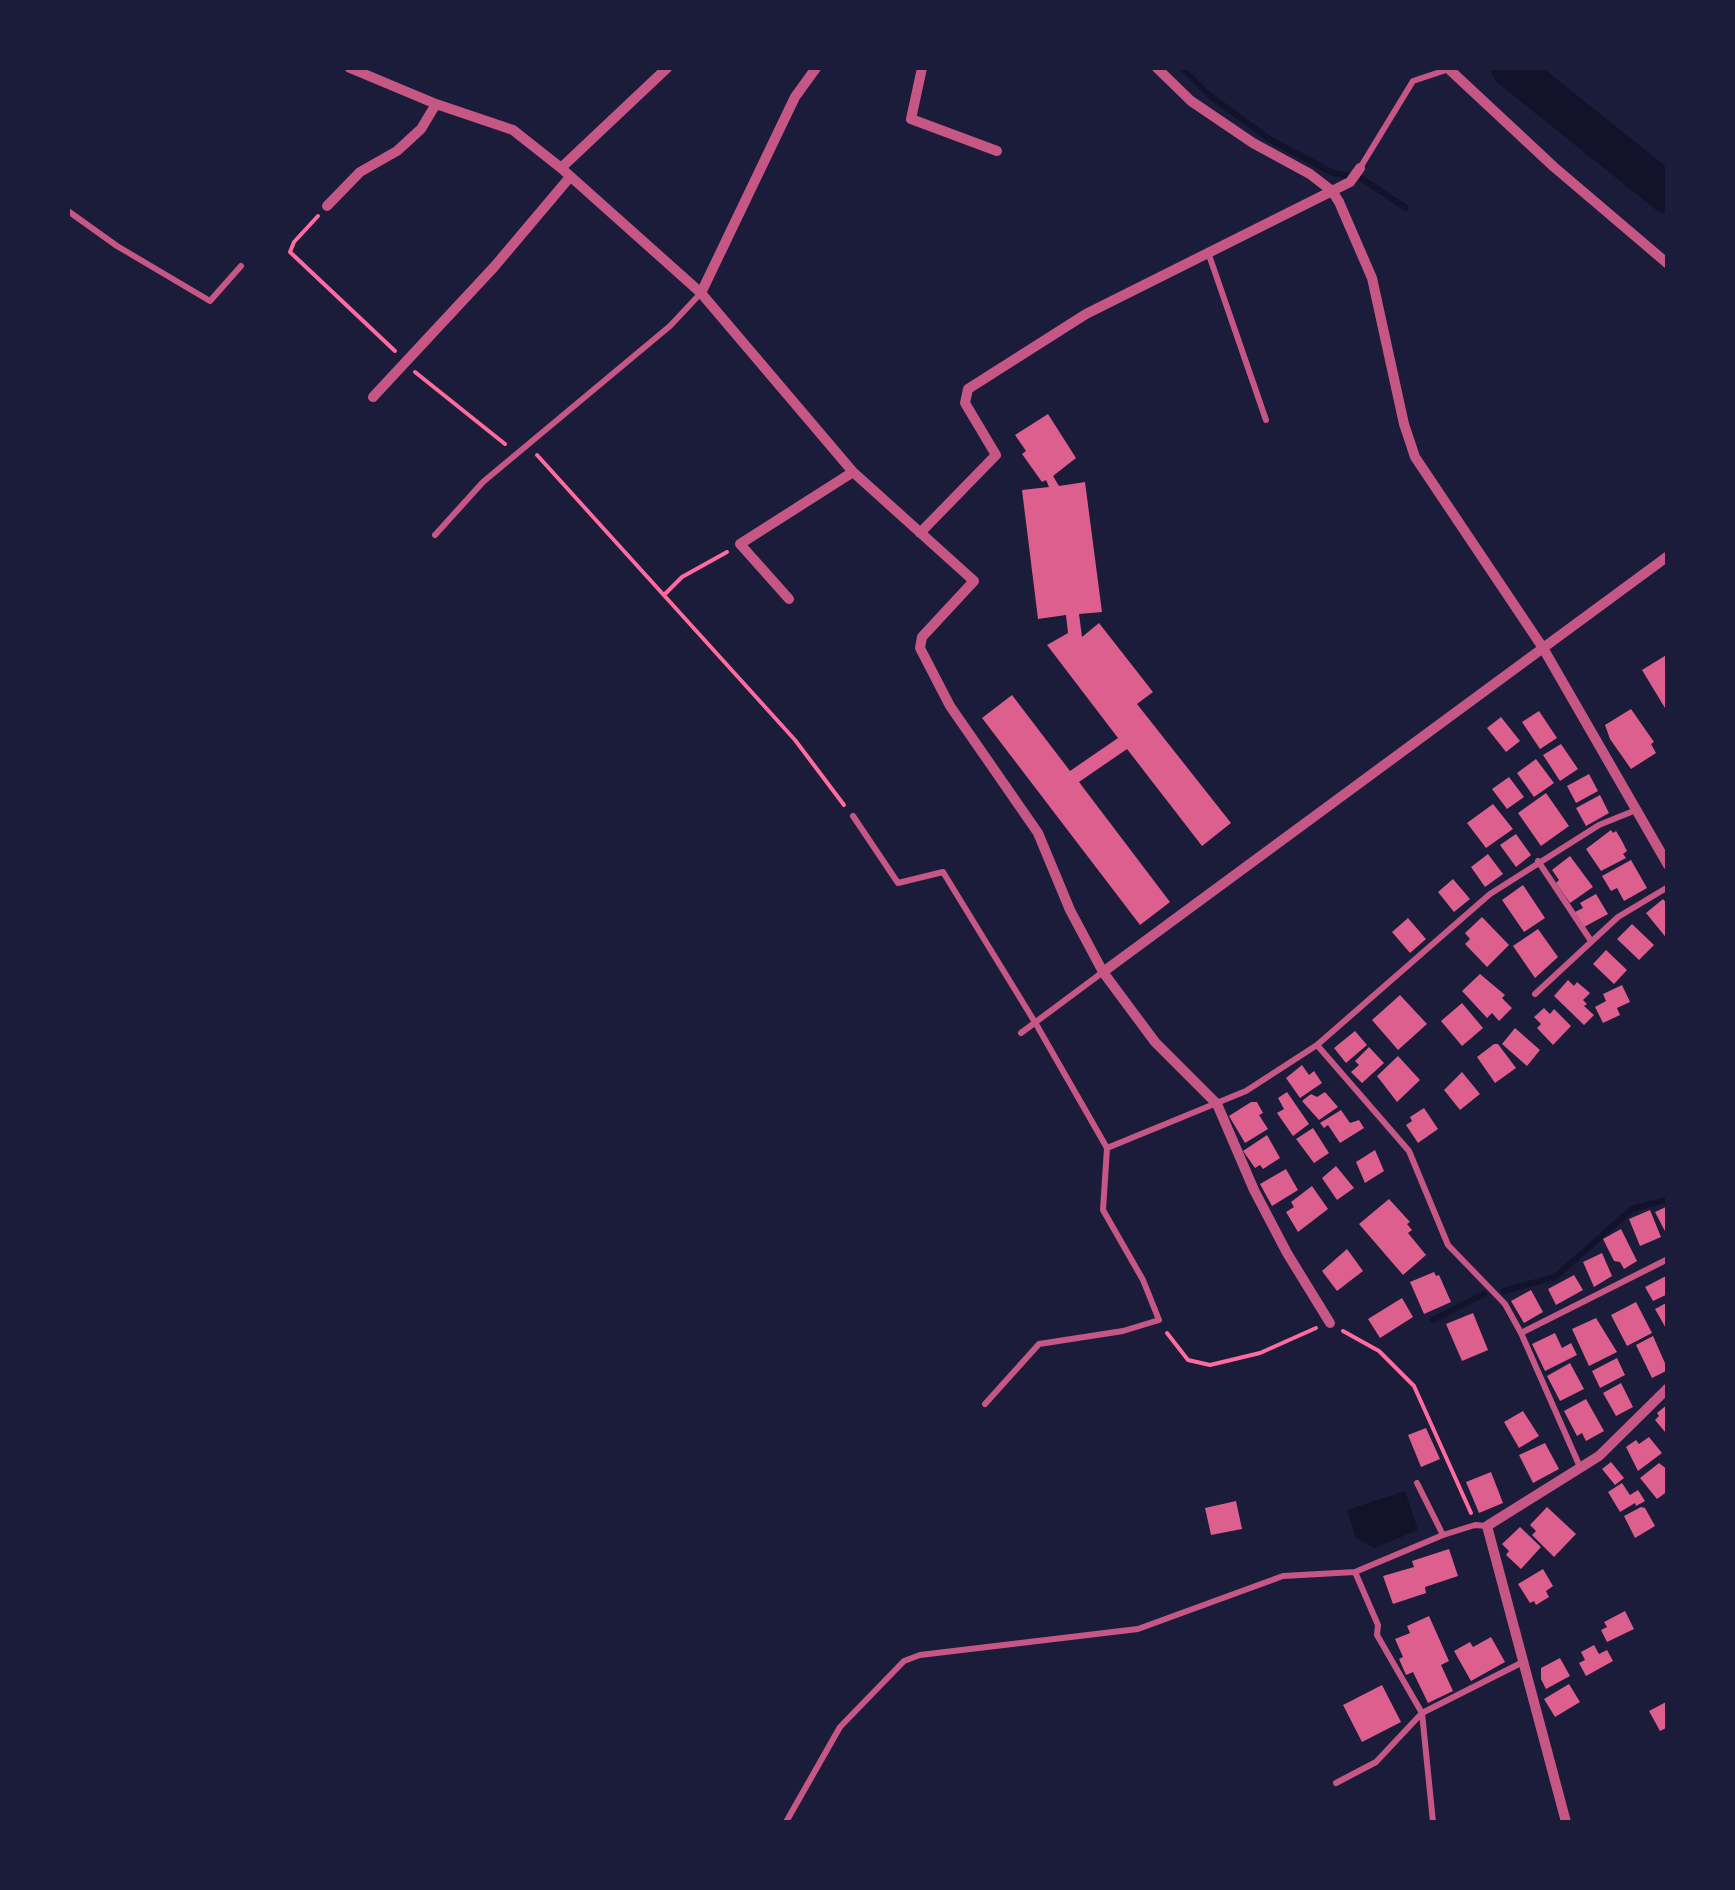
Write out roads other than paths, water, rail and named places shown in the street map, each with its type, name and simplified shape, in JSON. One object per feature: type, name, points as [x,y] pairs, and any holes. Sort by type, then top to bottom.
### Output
[{"type":"street","points":[[350,68],[436,104],[513,130],[560,168],[702,292],[852,472],[974,581],[922,637],[920,648],[950,706],[1038,833],[1070,910],[1104,972],[1155,1042],[1217,1104],[1254,1190],[1330,1323]]},
{"type":"street","points":[[560,168],[667,68]]},
{"type":"street","points":[[702,292],[796,97],[816,68]]},
{"type":"street","points":[[922,68],[911,119],[997,151]]},
{"type":"street","points":[[1157,68],[1190,101],[1310,174],[1332,192],[1366,259],[1415,457],[1543,648],[1668,865]]},
{"type":"street","points":[[1451,69],[1554,167],[1668,264]]},
{"type":"street","points":[[327,206],[360,172],[422,129],[436,104]]},
{"type":"street","points":[[920,533],[996,455],[964,402],[968,389],[1086,314],[1332,192],[1350,182],[1360,168]]},
{"type":"street","points":[[373,397],[570,178]]},
{"type":"street","points":[[789,599],[740,544],[852,472]]},
{"type":"street","points":[[1104,972],[1668,556]]},
{"type":"street","points":[[1566,1822],[1481,1525],[1581,1470],[1668,1388]]},
{"type":"lane","points":[[1360,168],[1413,81],[1451,69]]},
{"type":"lane","points":[[68,211],[117,246],[210,302],[241,266]]},
{"type":"lane","points":[[1209,255],[1266,420]]},
{"type":"lane","points":[[435,536],[483,482],[670,326],[702,292]]},
{"type":"lane","points":[[1107,1148],[1246,1091],[1317,1045],[1490,894],[1599,825],[1638,810]]},
{"type":"lane","points":[[853,816],[898,883],[943,872],[1036,1024],[1107,1148],[1103,1210],[1143,1280],[1160,1320],[1040,1344],[985,1404]]},
{"type":"lane","points":[[1538,861],[1591,940]]},
{"type":"lane","points":[[1535,994],[1618,917],[1668,888]]},
{"type":"lane","points":[[1021,1034],[1104,972]]},
{"type":"lane","points":[[1317,1045],[1409,1151],[1448,1245],[1505,1304],[1581,1470]]},
{"type":"lane","points":[[1521,1332],[1668,1259]]},
{"type":"lane","points":[[1418,1483],[1443,1535]]},
{"type":"lane","points":[[786,1822],[840,1726],[904,1661],[920,1655],[1138,1629],[1283,1576],[1355,1572],[1443,1535],[1481,1525]]},
{"type":"lane","points":[[1355,1572],[1378,1625],[1377,1635],[1422,1714],[1433,1822]]},
{"type":"lane","points":[[1336,1782],[1376,1762],[1422,1714],[1521,1663]]},
{"type":"waterway","points":[[1182,68],[1210,96],[1271,140],[1333,173],[1361,178],[1406,208]]},
{"type":"waterway","points":[[1511,68],[1668,194]]},
{"type":"waterway","points":[[1504,1291],[1555,1277],[1632,1209],[1668,1199]]},
{"type":"waterway","points":[[1433,1320],[1484,1294]]}]
